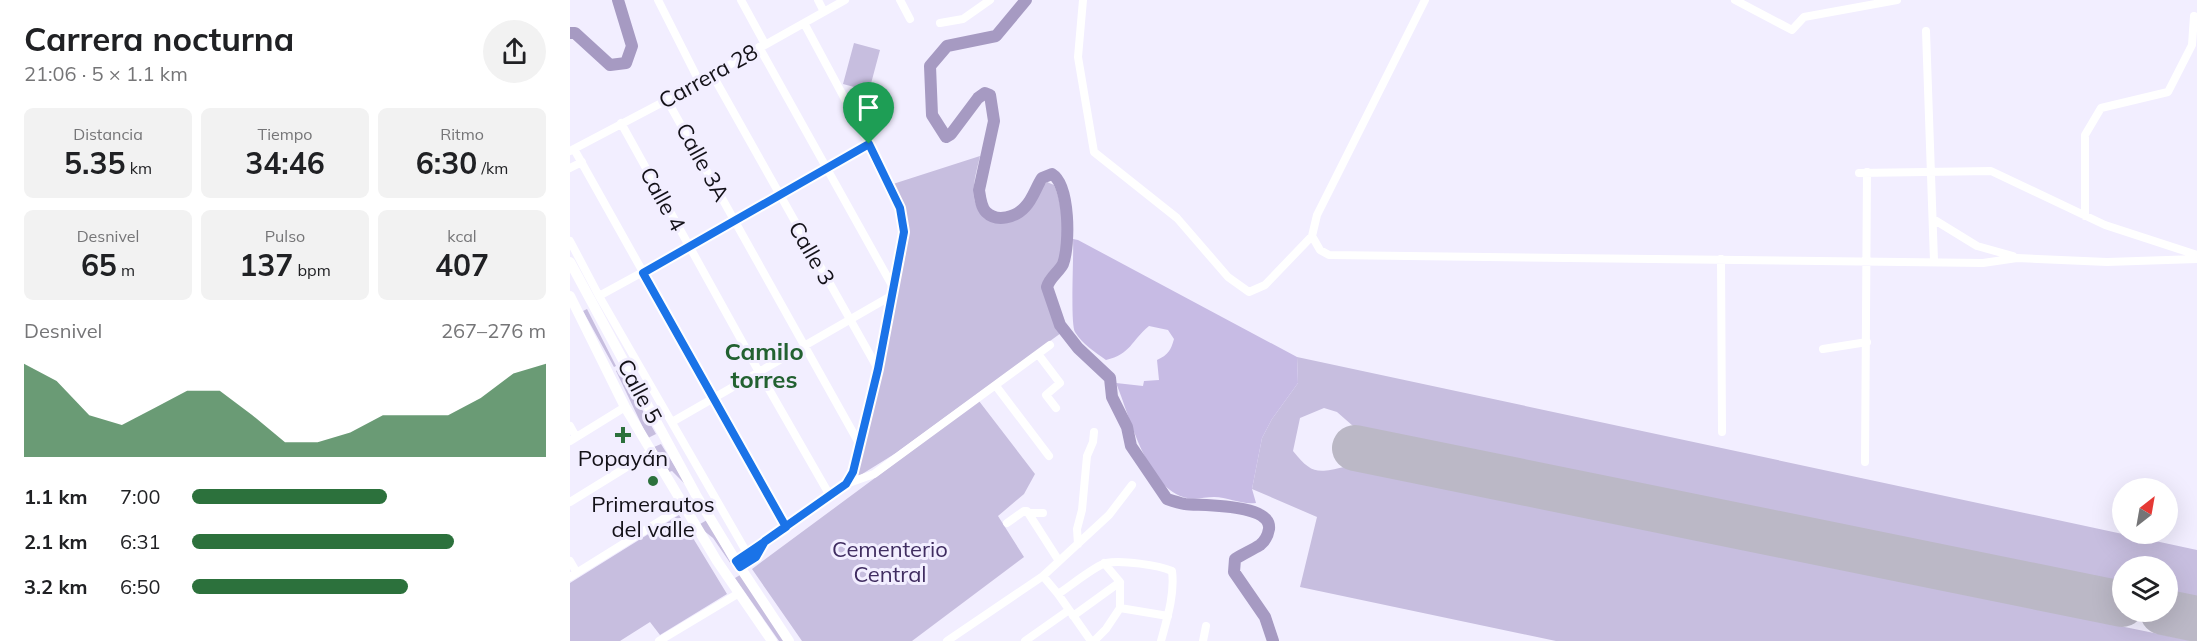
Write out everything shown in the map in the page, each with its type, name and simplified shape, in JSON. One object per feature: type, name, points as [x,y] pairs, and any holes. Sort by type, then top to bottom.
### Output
[{"type":"main road","name":"Calle 5","points":[[570,262],[704,507],[738,564],[789,641]]},
{"type":"main road","name":"Calle 5","points":[[570,297],[625,407],[717,561],[772,641]]},
{"type":"main road","points":[[650,449],[655,439],[665,439]]},
{"type":"main road","points":[[687,511],[699,515],[704,507]]},
{"type":"main road","points":[[717,561],[731,573],[735,572],[738,564]]},
{"type":"street","points":[[658,0],[699,81]]},
{"type":"street","points":[[741,0],[826,169],[892,292]]},
{"type":"street","points":[[818,0],[824,12]]},
{"type":"street","name":"Carrera 28","points":[[572,150],[668,100],[845,0]]},
{"type":"street","points":[[900,0],[910,19]]},
{"type":"street","points":[[940,23],[963,19],[988,0]]},
{"type":"street","points":[[1083,0],[1078,57],[1094,152],[1177,218],[1228,277],[1249,292],[1265,285],[1312,236],[1317,215],[1425,0]]},
{"type":"street","points":[[1735,0],[1792,30],[1804,17],[1897,0]]},
{"type":"street","points":[[2085,216],[2085,135],[2101,108],[2168,92],[2192,45],[2194,16]]},
{"type":"street","points":[[804,22],[869,144],[900,208],[904,232],[878,369],[853,472],[846,484]]},
{"type":"street","points":[[1926,31],[1934,261]]},
{"type":"street","name":"Calle 3","points":[[712,74],[878,369]]},
{"type":"street","name":"Calle 3A","points":[[668,100],[860,445]]},
{"type":"street","name":"Calle 4","points":[[621,123],[689,248],[829,494]]},
{"type":"street","points":[[599,296],[689,248],[869,144]]},
{"type":"street","points":[[572,150],[582,162],[786,527]]},
{"type":"street","points":[[570,168],[582,162]]},
{"type":"street","points":[[1865,462],[1867,261],[1863,172],[1991,171],[2105,225],[2197,257]]},
{"type":"street","points":[[1933,219],[1977,246],[2017,258]]},
{"type":"street","points":[[1312,236],[1320,250],[1329,255],[1983,263],[2017,258],[2107,262],[2197,257]]},
{"type":"street","points":[[570,241],[599,296],[747,553]]},
{"type":"street","points":[[1721,259],[1722,432]]},
{"type":"street","points":[[672,422],[851,320],[892,292]]},
{"type":"street","points":[[1823,349],[1867,342]]},
{"type":"street","points":[[738,564],[747,553],[829,494],[846,484],[874,474],[1050,345]]},
{"type":"street","points":[[1038,354],[1060,383],[1046,395],[1056,408]]},
{"type":"street","points":[[996,386],[1049,456]]},
{"type":"street","points":[[570,426],[573,439],[625,407]]},
{"type":"street","points":[[1078,544],[1077,529],[1082,510],[1087,456],[1093,442],[1094,432]]},
{"type":"street","points":[[570,502],[650,449]]},
{"type":"street","points":[[946,641],[1043,576],[1109,515],[1132,485]]},
{"type":"street","points":[[570,561],[574,575],[687,511]]},
{"type":"street","points":[[1007,523],[1024,511],[1043,513]]},
{"type":"street","points":[[1029,513],[1059,561]]},
{"type":"street","points":[[738,564],[756,557],[765,541]]},
{"type":"street","points":[[1058,594],[1104,563],[1122,562],[1172,571],[1168,616],[1161,641]]},
{"type":"street","points":[[1043,576],[1092,641],[1106,629],[1120,608],[1120,582],[1104,563]]},
{"type":"street","points":[[1025,641],[1120,582]]},
{"type":"street","points":[[659,641],[739,593]]},
{"type":"street","points":[[1120,608],[1168,616]]},
{"type":"street","points":[[1203,641],[1206,626]]},
{"type":"green space","points":[[854,43],[880,50],[869,91],[843,84]]},
{"type":"green space","points":[[980,156],[974,183],[975,201],[983,215],[992,220],[1010,222],[1016,220],[1024,215],[1047,182],[1054,185],[1062,212],[1063,242],[1058,263],[1044,284],[1054,320],[1061,333],[896,453],[859,476],[907,241],[905,219],[893,184]]},
{"type":"green space","points":[[587,309],[616,366],[614,367],[583,311]]},
{"type":"green space","points":[[1297,357],[2112,532],[2112,544],[2169,544],[2197,550],[2197,601],[2178,597],[2178,556],[2112,556],[2112,583],[1353,426],[1337,412],[1324,408],[1300,418],[1293,451],[1305,464],[1315,470],[1327,471],[1344,467],[2193,641],[1556,641],[1300,587],[1317,517],[1252,489],[1262,438],[1272,419],[1298,383]]},
{"type":"green space","points":[[619,369],[656,434],[648,438],[616,371]]},
{"type":"green space","name":"Cementerio Central","points":[[979,401],[1035,474],[1024,494],[998,516],[1024,557],[912,641],[802,641],[752,569]]},
{"type":"green space","points":[[661,444],[687,486],[672,471],[669,472],[654,447]]},
{"type":"green space","points":[[679,515],[727,594],[660,635],[650,622],[620,641],[570,641],[570,583]]},
{"type":"green space","points":[[707,520],[733,567],[713,538],[703,530],[700,524]]},
{"type":"green space","points":[[740,575],[784,641],[779,641],[735,578]]},
{"type":"shaded area","points":[[1073,239],[1297,357],[1298,383],[1272,419],[1262,438],[1252,489],[1256,503],[1219,497],[1187,498],[1173,492],[1151,467],[1134,432],[1116,383],[1143,386],[1144,381],[1159,380],[1157,360],[1168,352],[1174,339],[1168,330],[1149,326],[1126,351],[1106,360],[1085,344],[1075,332],[1074,326]]},
{"type":"waterway","points":[[570,33],[575,33],[610,65],[626,63],[632,46],[618,0]]},
{"type":"waterway","points":[[1026,0],[996,36],[947,46],[930,66],[932,115],[946,137],[951,134],[978,98],[985,93],[990,95],[994,121],[979,190],[983,207],[990,215],[1001,218],[1017,214],[1028,204],[1042,178],[1052,174],[1058,180],[1065,202],[1067,243],[1063,264],[1047,287],[1060,325],[1078,348],[1110,378],[1112,397],[1127,427],[1131,446],[1167,499],[1185,504],[1248,510],[1259,514],[1267,521],[1269,529],[1265,540],[1235,559],[1234,572],[1265,617],[1273,641]]},
{"type":"runway","points":[[1355,448],[2112,602]]},
{"type":"runway","points":[[2178,615],[2197,619]]},
{"type":"place","name":"Popayán","points":[[623,435]]},
{"type":"place","name":"Primerautos del valle","points":[[653,481]]},
{"type":"district","name":"Camilo torres","points":[[764,365]]},
{"type":"route","points":[[869,144],[643,273],[786,527],[765,541],[747,553],[736,561],[740,567],[756,557],[765,541],[786,527],[829,494],[846,484],[853,472],[878,369],[904,232],[900,208],[869,144]]}]
